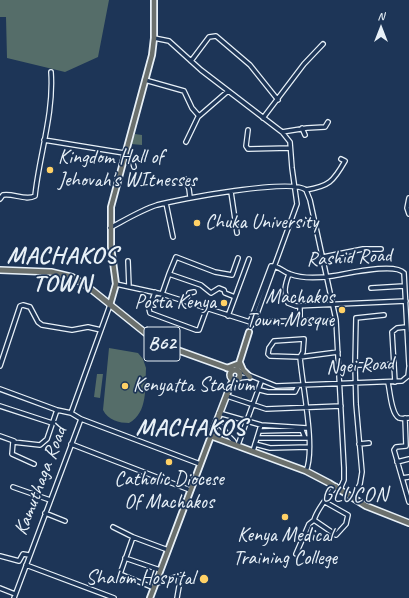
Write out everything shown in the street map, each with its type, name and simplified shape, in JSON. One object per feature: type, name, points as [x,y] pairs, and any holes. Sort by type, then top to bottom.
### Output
[{"type":"highway","name":"B62","points":[[0,270],[40,271],[66,275],[87,286],[153,339],[169,347],[224,368],[236,371]]},
{"type":"highway","points":[[224,368],[233,379]]},
{"type":"highway","points":[[233,379],[230,373],[236,371]]},
{"type":"highway","points":[[236,371],[211,436],[306,471],[374,510],[409,523]]},
{"type":"main road","points":[[110,305],[115,294],[116,284],[110,228],[111,204],[152,55],[154,38],[154,0]]},
{"type":"main road","points":[[236,371],[240,363],[249,332]]},
{"type":"main road","points":[[224,368],[240,363]]},
{"type":"main road","points":[[240,363],[242,370],[250,377]]},
{"type":"main road","points":[[150,598],[211,436]]},
{"type":"street","points":[[191,61],[209,37],[216,36],[250,65],[278,100]]},
{"type":"street","points":[[154,38],[169,41],[228,91],[282,132],[290,142],[297,204],[275,266],[269,267],[249,332]]},
{"type":"street","points":[[264,118],[304,64],[323,44]]},
{"type":"street","points":[[0,199],[3,195],[8,194],[30,198],[35,196],[37,175],[51,99],[52,72]]},
{"type":"street","points":[[145,80],[184,91],[192,108],[199,116]]},
{"type":"street","points":[[186,142],[199,116],[228,91]]},
{"type":"street","points":[[282,132],[302,128],[324,127],[328,122]]},
{"type":"street","points":[[302,128],[304,135]]},
{"type":"street","points":[[248,130],[246,146],[248,149],[290,148]]},
{"type":"street","points":[[44,140],[124,154],[132,160],[134,167]]},
{"type":"street","points":[[110,228],[149,208],[190,197],[294,186],[306,190],[321,187],[330,183],[345,161],[341,159]]},
{"type":"street","points":[[185,179],[190,197]]},
{"type":"street","points":[[296,554],[309,524],[314,520],[325,502],[344,480],[336,320],[310,200],[306,190]]},
{"type":"street","points":[[231,192],[237,233]]},
{"type":"street","points":[[409,198],[407,208],[409,214]]},
{"type":"street","points":[[166,203],[173,237]]},
{"type":"street","points":[[323,257],[363,249],[381,249]]},
{"type":"street","points":[[162,294],[176,258],[216,272],[232,275],[238,258]]},
{"type":"street","points":[[228,316],[249,259]]},
{"type":"street","points":[[128,261],[129,287]]},
{"type":"street","name":"Rashid Road","points":[[275,266],[289,274],[307,278],[327,277],[376,269],[395,268],[403,271],[407,304],[406,327],[408,332],[409,366]]},
{"type":"street","points":[[403,271],[409,271]]},
{"type":"street","points":[[169,274],[201,285],[210,293],[219,288],[224,290],[225,293],[235,297]]},
{"type":"street","points":[[289,274],[285,288],[285,295],[288,302],[300,306],[333,304],[407,304]]},
{"type":"street","points":[[116,284],[155,292],[228,316],[252,322],[336,320]]},
{"type":"street","points":[[371,288],[404,286]]},
{"type":"street","points":[[155,292],[149,306],[150,313],[196,330],[199,330],[207,308]]},
{"type":"street","points":[[186,301],[189,293],[194,292]]},
{"type":"street","points":[[0,366],[20,306],[24,304],[30,307],[38,322],[42,325],[72,330],[88,327],[101,330]]},
{"type":"street","name":"Kamuthaga Road","points":[[71,413],[110,305]]},
{"type":"street","points":[[300,306],[300,321]]},
{"type":"street","points":[[353,498],[361,481],[355,383],[356,318],[384,315]]},
{"type":"street","points":[[395,382],[392,332],[397,328],[406,327]]},
{"type":"street","name":"Ngei Road","points":[[300,357],[269,356],[269,348],[274,341],[304,339],[303,352],[300,357],[304,386]]},
{"type":"street","points":[[300,357],[338,352]]},
{"type":"street","points":[[355,365],[387,365],[394,363]]},
{"type":"street","name":"Ngei Road","points":[[236,371],[261,382],[276,386],[304,386],[388,383],[402,381],[407,378],[409,366]]},
{"type":"street","name":"Ngei Road","points":[[233,379],[250,377]]},
{"type":"street","points":[[236,445],[254,406],[260,390],[261,382]]},
{"type":"street","points":[[388,383],[395,412],[399,418],[407,418],[407,445],[395,448],[397,462],[409,502]]},
{"type":"street","points":[[260,390],[268,392],[295,392],[298,386]]},
{"type":"street","points":[[304,386],[309,465],[306,471]]},
{"type":"street","points":[[0,389],[57,410],[71,413],[81,420],[200,464]]},
{"type":"street","points":[[227,396],[254,406],[275,410],[341,406]]},
{"type":"street","points":[[0,406],[52,423]]},
{"type":"street","points":[[0,436],[14,442],[40,445],[47,438],[57,410]]},
{"type":"street","points":[[219,413],[261,425],[307,428]]},
{"type":"street","name":"Kamuthaga Road","points":[[15,596],[29,555],[81,420]]},
{"type":"street","points":[[216,423],[224,428],[227,435],[233,438],[236,445]]},
{"type":"street","points":[[253,451],[261,425]]},
{"type":"street","points":[[260,431],[302,430],[307,438]]},
{"type":"street","points":[[258,438],[307,438]]},
{"type":"street","points":[[14,442],[11,452],[12,454],[34,464]]},
{"type":"street","points":[[359,444],[369,443]]},
{"type":"street","points":[[71,444],[190,490]]},
{"type":"street","points":[[255,444],[270,448],[308,447]]},
{"type":"street","points":[[397,462],[409,459]]},
{"type":"street","points":[[402,478],[409,477]]},
{"type":"street","points":[[13,487],[50,500]]},
{"type":"street","points":[[314,520],[330,533],[336,535],[346,524],[348,514],[325,502]]},
{"type":"street","points":[[45,513],[65,521]]},
{"type":"street","points":[[113,527],[132,537],[168,550]]},
{"type":"street","points":[[132,537],[121,575],[154,586],[181,575],[177,598]]},
{"type":"street","points":[[0,556],[19,561],[23,554],[29,555]]},
{"type":"street","points":[[125,558],[160,570]]},
{"type":"street","points":[[26,565],[114,598]]},
{"type":"street","points":[[0,589],[15,596]]},
{"type":"street","points":[[100,598],[102,593]]},
{"type":"green space","points":[[0,0],[109,0],[98,57],[65,72],[7,58],[6,17],[0,17]]},
{"type":"green space","points":[[135,134],[142,135],[142,145],[131,144]]},
{"type":"green space","name":"Kenyatta Stadium","points":[[109,348],[138,353],[143,359],[146,368],[144,399],[140,413],[129,423],[111,419],[103,410]]},
{"type":"green space","points":[[97,374],[103,374],[100,398],[94,397]]},
{"type":"place","name":"Kingdom Hall of Jehovah's WItnesses","points":[[50,170]]},
{"type":"place","name":"Chuka University","points":[[197,223]]},
{"type":"place","name":"Posta Kenya","points":[[224,303]]},
{"type":"place","name":"Machakos Town Mosque","points":[[342,310]]},
{"type":"place","name":"Kenyatta Stadium","points":[[125,386]]},
{"type":"place","name":"Catholic Diocese Of Machakos","points":[[169,462]]},
{"type":"place","name":"Kenya Medical Training College","points":[[285,517]]},
{"type":"place","name":"Shalom Hospital","points":[[204,579]]},
{"type":"district","name":"MACHAKOS TOWN","points":[[62,271]]},
{"type":"district","name":"MACHAKOS","points":[[191,429]]},
{"type":"district","name":"GLUCON","points":[[355,495]]}]
